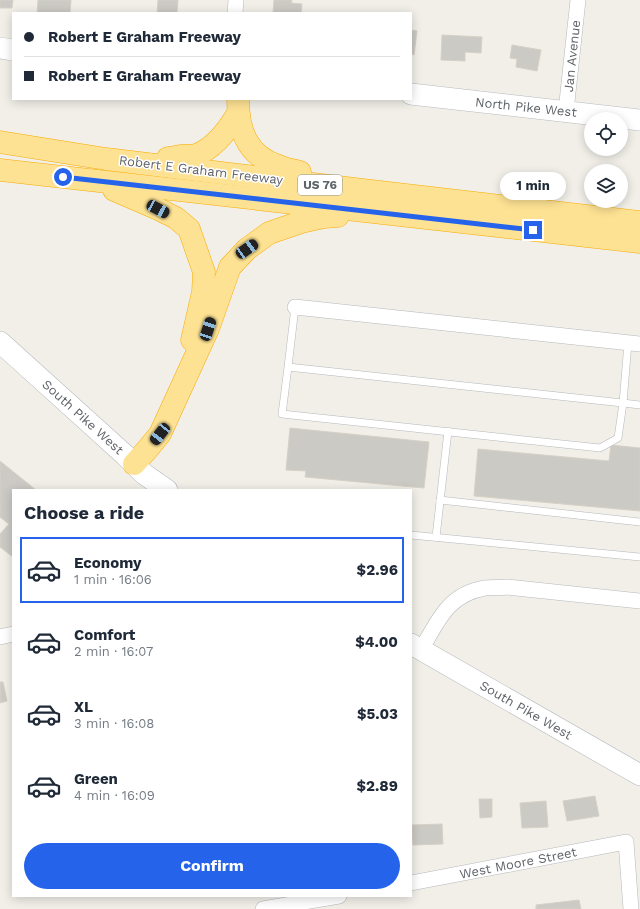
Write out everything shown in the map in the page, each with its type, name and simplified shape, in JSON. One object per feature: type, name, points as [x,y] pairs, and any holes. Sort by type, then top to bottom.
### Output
[{"type":"highway","points":[[106,159],[172,158],[195,155],[207,149],[219,140],[232,124],[238,106]]},
{"type":"highway","points":[[238,106],[243,133],[250,147],[260,157],[278,166],[371,191]]},
{"type":"highway","name":"Robert E Graham Freeway","points":[[0,142],[106,159],[640,222]]},
{"type":"highway","name":"Robert E Graham Freeway","points":[[0,170],[640,242]]},
{"type":"highway","points":[[94,181],[176,218],[189,229],[204,272],[203,292],[182,386]]},
{"type":"highway","points":[[134,464],[160,434],[208,329],[230,267],[247,249],[270,233],[301,222],[324,217],[380,213]]},
{"type":"main road","points":[[0,48],[12,50]]},
{"type":"main road","name":"North Pike West","points":[[412,94],[640,120]]},
{"type":"main road","name":"South Pike West","points":[[0,342],[144,474],[166,489]]},
{"type":"main road","name":"South Pike West","points":[[416,647],[640,775]]},
{"type":"street","points":[[235,12],[236,0]]},
{"type":"street","name":"Jan Avenue","points":[[566,111],[578,0]]},
{"type":"street","points":[[295,307],[634,343]]},
{"type":"street","points":[[416,647],[443,612],[454,601],[467,593],[485,588],[507,587],[640,600]]},
{"type":"street","name":"West Moore Street","points":[[412,883],[626,842],[631,909]]},
{"type":"street","points":[[263,909],[333,897]]},
{"type":"lane","points":[[295,307],[282,414],[448,432],[600,448],[618,438],[634,343]]},
{"type":"lane","points":[[288,367],[640,405]]},
{"type":"lane","points":[[436,537],[448,432]]},
{"type":"lane","points":[[440,500],[640,522]]},
{"type":"lane","points":[[412,535],[640,558]]},
{"type":"building","points":[[0,0],[13,0],[12,8],[0,8]]},
{"type":"building","points":[[38,0],[71,0],[70,12],[37,12]]},
{"type":"building","points":[[158,0],[178,0],[177,12],[157,12]]},
{"type":"building","points":[[274,0],[292,0],[291,3],[302,4],[301,12],[273,12]]},
{"type":"building","points":[[412,30],[417,31],[414,55],[412,54]]},
{"type":"building","points":[[442,35],[482,37],[481,53],[465,52],[465,61],[441,60]]},
{"type":"building","points":[[512,45],[541,50],[537,71],[516,67],[517,59],[510,58]]},
{"type":"building","points":[[290,428],[429,442],[424,488],[305,477],[306,471],[286,470]]},
{"type":"building","points":[[611,445],[640,448],[640,511],[474,496],[478,449],[609,461]]},
{"type":"building","points":[[0,461],[35,489],[12,489],[12,556],[0,547],[0,534],[9,524],[0,517]]},
{"type":"building","points":[[0,682],[3,682],[7,701],[0,703]]},
{"type":"building","points":[[595,796],[599,816],[567,821],[563,801]]},
{"type":"building","points":[[479,799],[492,799],[492,817],[480,818]]},
{"type":"building","points":[[546,801],[548,827],[522,828],[520,803]]},
{"type":"building","points":[[442,824],[443,844],[413,845],[412,825]]},
{"type":"building","points":[[579,900],[581,909],[536,909],[536,905]]},
{"type":"route","points":[[63,177],[533,230]]}]
